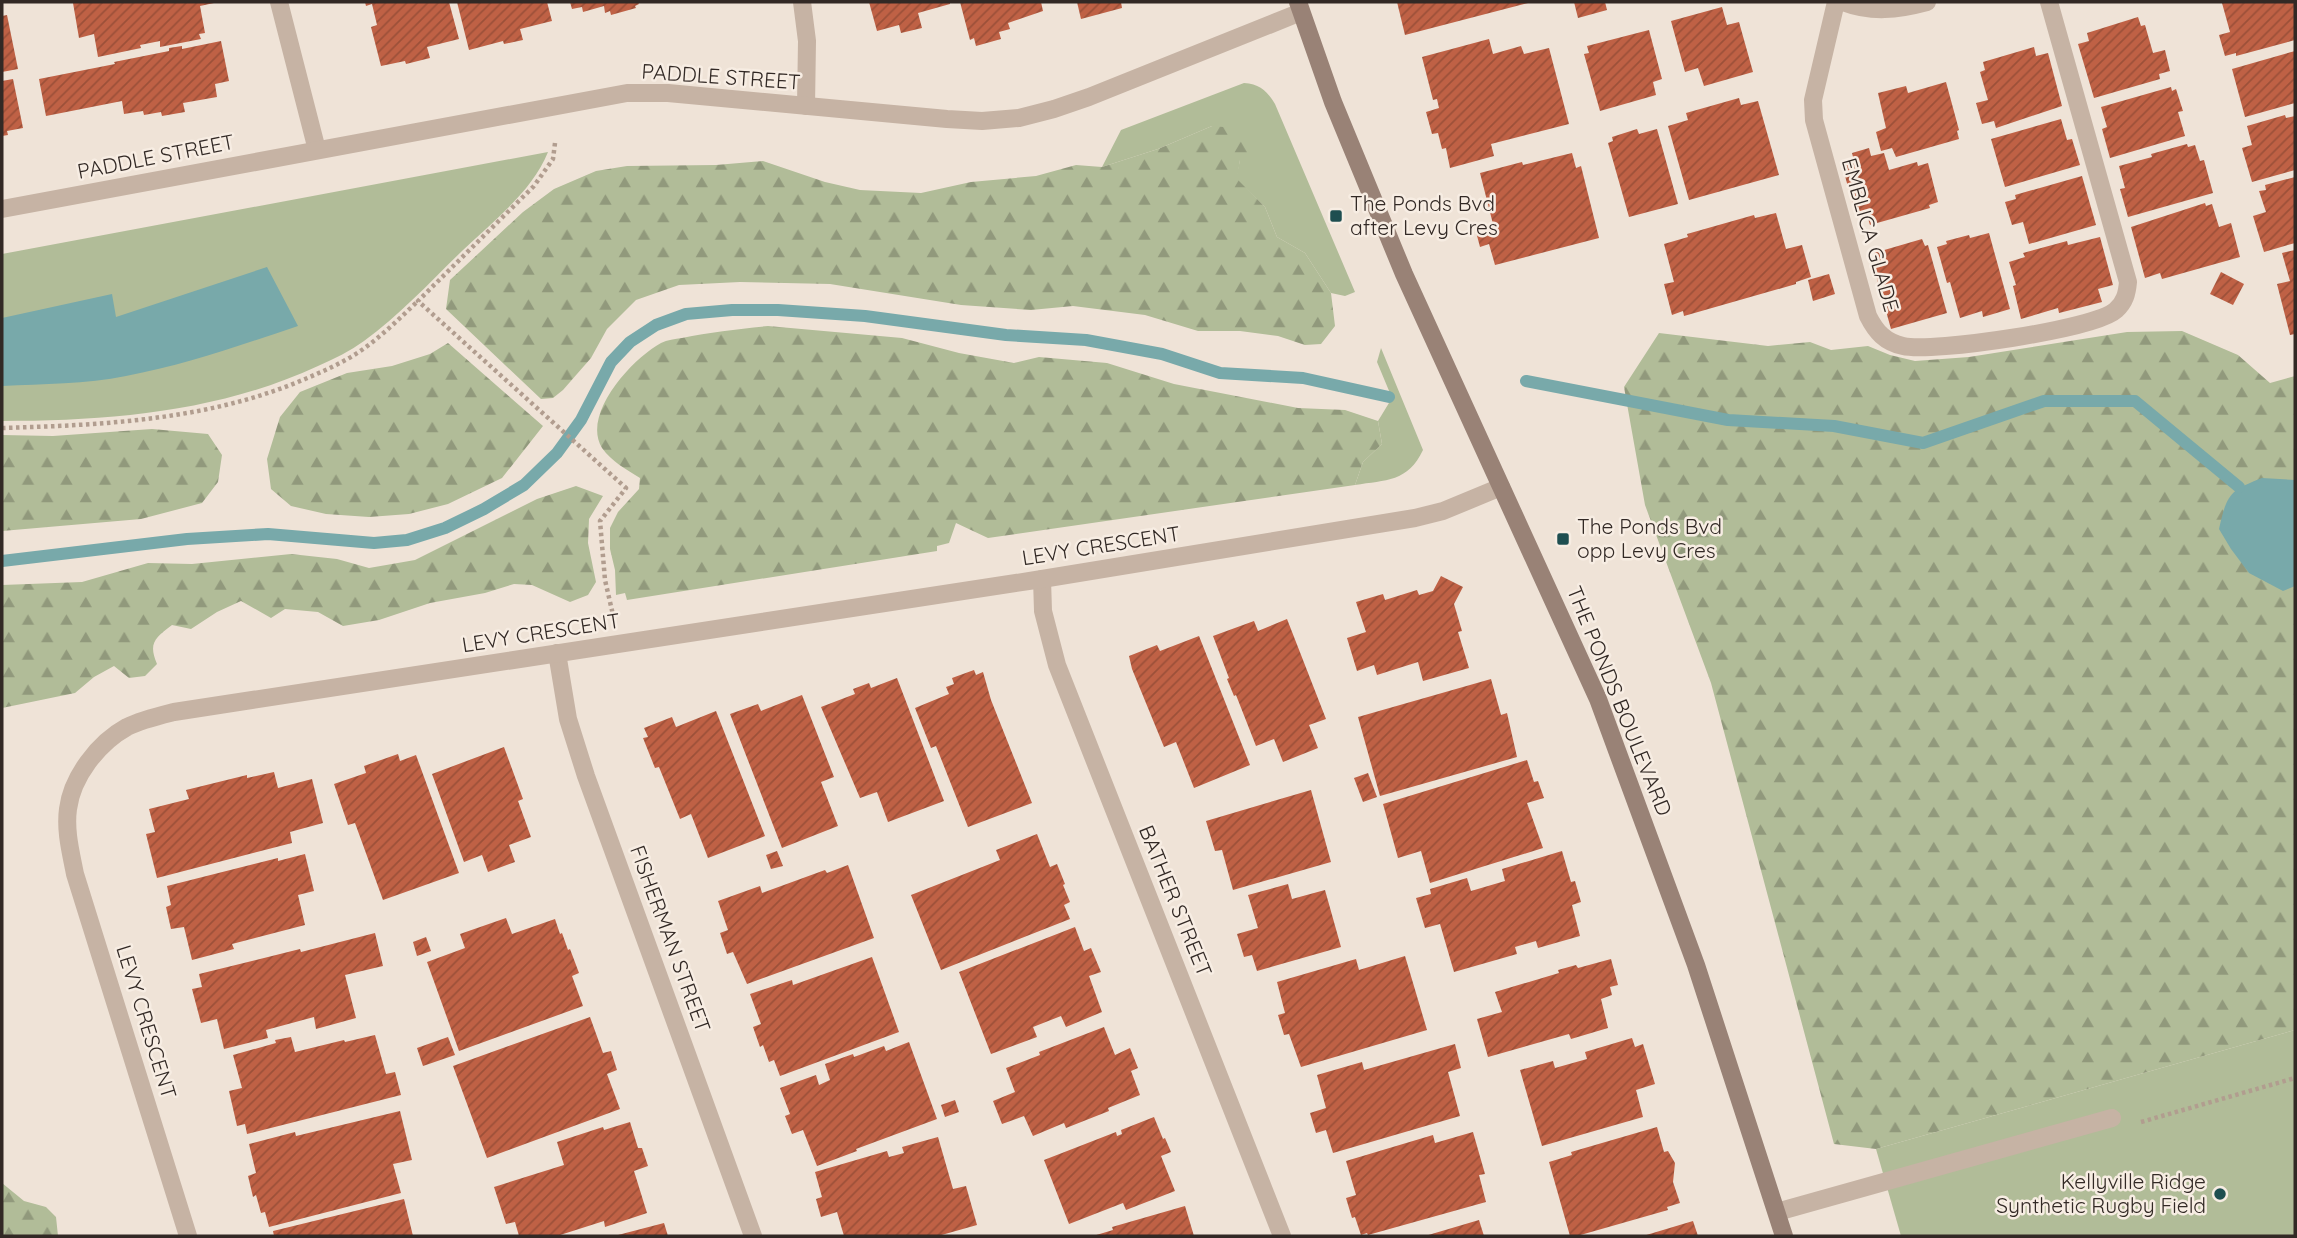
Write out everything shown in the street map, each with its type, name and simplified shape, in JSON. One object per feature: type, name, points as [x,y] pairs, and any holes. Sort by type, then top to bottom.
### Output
[{"type":"street","points":[[279,2],[317,150]]},
{"type":"street","points":[[802,2],[807,41],[806,106]]},
{"type":"street","name":"EMBLICA GLADE","points":[[1836,2],[1813,100],[1814,120],[1868,316],[1875,331],[1889,341],[1905,347],[1967,346],[2095,322],[2115,312],[2126,299],[2129,282],[2049,2]]},
{"type":"street","points":[[1843,2],[1859,8],[1882,10],[1927,2]]},
{"type":"street","name":"PADDLE STREET","points":[[2,209],[627,93],[668,93],[947,119],[982,121],[1019,118],[1089,97],[1299,7]]},
{"type":"street","name":"THE PONDS BOULEVARD","points":[[1299,7],[1365,183],[1434,342],[1598,699],[1696,965],[1784,1236]]},
{"type":"street","name":"LEVY CRESCENT","points":[[188,1236],[75,874],[68,843],[68,808],[76,782],[90,759],[127,727],[174,712],[1042,579],[1415,518],[1443,511],[1500,487]]},
{"type":"street","name":"BATHER STREET","points":[[1042,579],[1043,611],[1057,665],[1282,1236]]},
{"type":"street","name":"FISHERMAN STREET","points":[[557,653],[568,719],[586,776],[753,1236]]},
{"type":"street","points":[[1777,1212],[2112,1118]]},
{"type":"path","points":[[2,428],[90,426],[185,414],[272,393],[342,362],[365,348],[418,301],[534,186],[553,159],[555,143]]},
{"type":"path","points":[[418,301],[626,488],[600,521],[605,580],[612,615]]},
{"type":"path","points":[[2136,1123],[2295,1078]]},
{"type":"green space","points":[[1244,83],[1262,89],[1275,104],[1355,292],[1345,296],[1331,293],[1305,253],[1277,237],[1265,207],[1236,179],[1240,160],[1212,126],[1158,149],[1102,167],[1121,130]]},
{"type":"green space","points":[[1212,126],[1246,129],[1250,150],[1240,160],[1237,179],[1265,207],[1277,237],[1305,253],[1331,293],[1335,326],[1321,344],[1305,345],[1278,336],[1240,331],[1198,331],[1145,315],[1073,306],[1031,310],[961,305],[830,284],[740,282],[679,285],[636,300],[607,329],[591,358],[563,390],[553,398],[541,399],[446,309],[450,280],[523,212],[554,189],[596,171],[627,166],[716,165],[763,161],[825,182],[860,190],[921,193],[971,182],[1036,176],[1076,165],[1102,167],[1158,149]]},
{"type":"green space","points":[[548,152],[541,167],[522,193],[498,217],[390,320],[364,341],[336,358],[280,382],[203,404],[123,416],[2,421],[2,254]]},
{"type":"green space","points":[[768,326],[902,338],[959,353],[1014,363],[1039,357],[1107,363],[1174,384],[1298,408],[1345,410],[1378,421],[1382,444],[1363,462],[1355,485],[988,538],[956,523],[949,543],[937,546],[937,551],[627,600],[625,593],[616,595],[610,528],[618,512],[639,489],[640,478],[606,453],[597,434],[598,419],[613,388],[637,361],[661,343],[703,334]]},
{"type":"green space","points":[[2182,331],[2238,355],[2270,383],[2295,376],[2295,1030],[1876,1149],[1834,1144],[1711,683],[1645,505],[1624,387],[1659,333],[1768,346],[1810,342],[1831,350],[1868,346],[1915,361],[1969,357],[2127,332]]},
{"type":"green space","points":[[448,343],[543,426],[502,478],[448,504],[409,514],[369,517],[326,514],[291,506],[271,489],[267,459],[280,417],[300,392],[347,373],[392,366],[430,354]]},
{"type":"green space","points":[[1381,348],[1423,450],[1403,474],[1395,478],[1355,485],[1363,462],[1382,444],[1378,421],[1392,398],[1377,362]]},
{"type":"green space","points":[[152,429],[208,434],[222,455],[218,482],[202,503],[141,519],[2,531],[2,435],[53,436]]},
{"type":"green space","points":[[576,486],[603,496],[589,519],[588,543],[596,582],[588,595],[570,602],[532,585],[514,584],[485,593],[430,603],[379,620],[343,626],[318,612],[285,609],[271,618],[241,601],[217,612],[191,629],[172,625],[157,638],[153,651],[157,664],[145,676],[129,678],[114,666],[94,677],[75,693],[2,708],[2,585],[82,582],[148,563],[192,564],[291,554],[337,559],[369,568],[415,560],[537,499]]},
{"type":"green space","points":[[2295,1030],[2295,1236],[1901,1236],[1876,1149]]},
{"type":"green space","points":[[2,1183],[24,1201],[46,1207],[56,1217],[58,1236],[2,1236]]},
{"type":"water","points":[[267,267],[298,326],[191,360],[126,376],[80,382],[2,386],[2,318],[112,294],[116,317]]},
{"type":"water","points":[[2262,478],[2295,480],[2295,586],[2283,591],[2249,573],[2219,529],[2224,508],[2231,495]]},
{"type":"building","points":[[365,2],[449,2],[459,39],[427,47],[430,58],[381,66],[371,27],[377,25],[372,4],[366,6]]},
{"type":"building","points":[[457,2],[547,2],[552,21],[520,29],[523,40],[504,44],[503,41],[469,50]]},
{"type":"building","points":[[570,2],[639,4],[636,8],[611,15],[610,11],[605,13],[604,6],[583,12],[582,7],[572,9]]},
{"type":"building","points":[[869,2],[950,4],[918,13],[922,28],[901,33],[899,25],[877,31]]},
{"type":"building","points":[[960,2],[1041,2],[1043,11],[1008,23],[1010,29],[999,32],[1001,39],[976,46],[974,38],[970,40]]},
{"type":"building","points":[[1077,2],[1121,2],[1122,8],[1081,19]]},
{"type":"building","points":[[1397,2],[1528,2],[1528,3],[1405,35]]},
{"type":"building","points":[[1574,2],[1605,2],[1607,10],[1578,18]]},
{"type":"building","points":[[2295,2],[2295,40],[2236,56],[2236,53],[2225,56],[2219,35],[2230,32],[2222,3]]},
{"type":"building","points":[[73,3],[214,3],[200,6],[205,33],[199,34],[201,39],[160,47],[160,41],[98,57],[94,34],[79,38]]},
{"type":"building","points":[[1722,7],[1727,25],[1739,22],[1753,72],[1704,86],[1698,68],[1685,72],[1671,21]]},
{"type":"building","points":[[7,15],[18,69],[2,72],[2,16]]},
{"type":"building","points":[[2138,17],[2141,26],[2145,25],[2153,53],[2165,50],[2170,71],[2159,74],[2160,79],[2094,98],[2078,44],[2089,41],[2087,33]]},
{"type":"building","points":[[1649,30],[1662,79],[1653,82],[1656,95],[1600,111],[1584,54],[1589,53],[1587,46]]},
{"type":"building","points":[[1489,39],[1493,54],[1521,46],[1524,54],[1549,48],[1569,124],[1491,144],[1494,156],[1450,168],[1446,148],[1442,149],[1438,133],[1432,134],[1426,112],[1439,108],[1437,99],[1433,100],[1422,57]]},
{"type":"building","points":[[221,41],[229,81],[215,84],[217,97],[183,103],[185,112],[162,116],[161,112],[144,115],[143,111],[124,114],[122,101],[46,116],[39,79],[115,64],[114,62],[169,51],[169,48],[182,46],[182,49]]},
{"type":"building","points":[[2034,47],[2036,56],[2048,53],[2062,106],[1996,128],[1994,121],[1982,124],[1976,103],[1988,100],[1980,72],[1985,70],[1983,62]]},
{"type":"building","points":[[2295,51],[2295,103],[2245,117],[2232,69]]},
{"type":"building","points":[[13,79],[23,128],[7,131],[8,135],[2,136],[2,81]]},
{"type":"building","points":[[1946,82],[1959,139],[1896,157],[1892,148],[1881,151],[1876,132],[1886,128],[1878,93],[1906,86],[1908,93]]},
{"type":"building","points":[[2171,87],[2172,91],[2176,89],[2183,111],[2178,112],[2185,136],[2110,158],[2102,129],[2107,127],[2101,107]]},
{"type":"building","points":[[1739,98],[1741,105],[1758,101],[1779,175],[1689,200],[1668,126],[1688,120],[1686,113]]},
{"type":"building","points":[[2285,115],[2286,118],[2295,116],[2295,170],[2252,182],[2242,148],[2252,145],[2247,126]]},
{"type":"building","points":[[2061,119],[2067,140],[2072,139],[2080,165],[2005,187],[1991,139]]},
{"type":"building","points":[[1637,129],[1639,134],[1657,129],[1678,204],[1629,217],[1608,143],[1613,141],[1612,137]]},
{"type":"building","points":[[2187,144],[2188,147],[2195,145],[2200,161],[2204,160],[2213,193],[2128,217],[2120,189],[2125,188],[2119,166]]},
{"type":"building","points":[[1869,148],[1871,156],[1884,153],[1889,170],[1917,162],[1918,166],[1928,163],[1938,202],[1929,205],[1930,208],[1870,225],[1866,212],[1856,216],[1842,165],[1854,161],[1852,153]]},
{"type":"building","points":[[1572,153],[1576,168],[1581,166],[1599,238],[1495,265],[1489,244],[1480,247],[1475,228],[1493,224],[1480,173]]},
{"type":"building","points":[[2082,176],[2096,225],[2029,244],[2023,222],[2012,225],[2005,202],[2016,199],[2015,195]]},
{"type":"building","points":[[2295,177],[2295,243],[2264,252],[2253,216],[2266,212],[2259,191],[2266,190],[2265,185]]},
{"type":"building","points":[[2205,203],[2206,206],[2212,204],[2219,227],[2231,223],[2240,257],[2162,279],[2160,273],[2145,278],[2131,227]]},
{"type":"building","points":[[1776,213],[1786,249],[1802,245],[1811,277],[1796,284],[1684,316],[1683,311],[1672,315],[1664,284],[1674,282],[1664,244],[1688,237],[1687,234],[1754,215],[1755,218]]},
{"type":"building","points":[[1989,233],[2010,309],[1983,317],[1982,311],[1960,318],[1937,247],[1947,244],[1946,241]]},
{"type":"building","points":[[2100,237],[2113,285],[2098,289],[2102,302],[2059,313],[2058,308],[2021,319],[2013,286],[2016,285],[2009,262],[2025,257],[2023,253],[2067,241],[2068,245]]},
{"type":"building","points":[[1922,239],[1925,246],[1928,245],[1947,313],[1891,329],[1872,261],[1877,260],[1874,253]]},
{"type":"building","points":[[2295,250],[2295,334],[2290,335],[2277,284],[2290,281],[2282,253]]},
{"type":"building","points":[[2221,272],[2244,284],[2233,305],[2210,294]]},
{"type":"building","points":[[1829,274],[1835,294],[1813,301],[1808,280]]},
{"type":"building","points":[[1441,576],[1463,587],[1454,604],[1462,631],[1458,632],[1469,668],[1423,681],[1418,662],[1377,675],[1374,665],[1357,671],[1347,638],[1366,632],[1356,602],[1383,594],[1385,600],[1417,590],[1419,595],[1433,591]]},
{"type":"building","points":[[1287,619],[1326,719],[1309,725],[1318,748],[1283,762],[1274,739],[1256,746],[1227,679],[1229,678],[1213,636],[1254,621],[1258,631]]},
{"type":"building","points":[[1199,636],[1250,765],[1194,788],[1176,742],[1164,747],[1129,656],[1157,645],[1160,651]]},
{"type":"building","points":[[974,670],[976,675],[983,672],[991,700],[1032,803],[968,827],[936,746],[931,748],[915,708],[949,694],[946,687],[954,684],[952,678]]},
{"type":"building","points":[[897,678],[944,801],[888,822],[877,792],[860,798],[821,707],[855,694],[853,689],[869,683],[871,688]]},
{"type":"building","points":[[1491,679],[1501,715],[1507,713],[1517,757],[1380,796],[1358,717]]},
{"type":"building","points":[[802,695],[834,777],[821,782],[838,826],[782,848],[730,714],[758,704],[761,711]]},
{"type":"building","points":[[716,711],[765,836],[708,858],[691,814],[680,819],[659,767],[655,768],[643,738],[648,737],[644,728],[672,717],[676,727]]},
{"type":"building","points":[[504,747],[523,799],[518,801],[531,837],[509,845],[515,862],[488,872],[482,855],[464,862],[432,774]]},
{"type":"building","points":[[398,754],[400,761],[416,755],[459,873],[383,900],[355,823],[348,825],[334,784],[366,773],[364,766]]},
{"type":"building","points":[[1527,760],[1534,782],[1538,781],[1544,798],[1527,803],[1543,848],[1430,883],[1421,851],[1398,858],[1383,804]]},
{"type":"building","points":[[274,772],[278,788],[312,779],[323,823],[290,832],[292,843],[157,878],[146,834],[155,832],[149,809],[189,799],[186,790],[247,775],[247,778]]},
{"type":"building","points":[[1368,773],[1377,797],[1363,802],[1354,778]]},
{"type":"building","points":[[1311,790],[1331,862],[1233,890],[1222,850],[1215,851],[1206,821]]},
{"type":"building","points":[[1037,834],[1050,867],[1057,864],[1065,884],[1063,885],[1070,902],[1064,905],[1070,919],[941,970],[911,895],[1000,860],[996,850]]},
{"type":"building","points":[[777,851],[783,866],[771,869],[766,855]]},
{"type":"building","points":[[1562,851],[1571,882],[1575,881],[1581,902],[1572,905],[1580,936],[1538,948],[1536,941],[1515,947],[1517,954],[1454,972],[1440,924],[1425,928],[1416,898],[1431,894],[1430,889],[1467,878],[1471,891],[1505,881],[1502,869]]},
{"type":"building","points":[[305,854],[314,891],[298,895],[305,925],[232,944],[234,949],[192,960],[184,927],[171,929],[166,907],[171,905],[167,886],[278,858],[278,861]]},
{"type":"building","points":[[848,865],[874,938],[747,984],[733,952],[727,954],[720,933],[728,930],[718,901],[760,886],[762,893],[825,870],[827,873]]},
{"type":"building","points":[[1288,884],[1292,899],[1325,890],[1341,947],[1257,971],[1252,955],[1244,957],[1237,934],[1258,928],[1248,895]]},
{"type":"building","points":[[506,918],[512,934],[555,919],[579,973],[572,976],[583,1006],[459,1051],[427,962],[465,948],[460,934]]},
{"type":"building","points":[[1075,927],[1084,951],[1091,948],[1101,972],[1089,976],[1102,1012],[1066,1027],[1061,1016],[1033,1027],[1037,1037],[991,1054],[959,972]]},
{"type":"building","points":[[375,933],[383,966],[345,975],[356,1018],[316,1029],[314,1017],[266,1030],[268,1038],[224,1049],[217,1019],[201,1023],[192,989],[202,987],[199,974]]},
{"type":"building","points":[[426,937],[431,951],[417,956],[413,942]]},
{"type":"building","points":[[1405,956],[1427,1030],[1301,1067],[1289,1034],[1284,1035],[1278,1015],[1285,1013],[1277,982],[1356,959],[1359,970]]},
{"type":"building","points":[[872,957],[899,1032],[780,1076],[774,1060],[769,1062],[763,1045],[760,1047],[753,1027],[761,1024],[750,994],[792,980],[793,985]]},
{"type":"building","points":[[1611,959],[1618,985],[1610,987],[1612,995],[1601,999],[1608,1028],[1571,1039],[1569,1034],[1488,1057],[1477,1019],[1502,1012],[1495,992],[1559,973],[1558,970],[1576,965],[1578,968]]},
{"type":"building","points":[[590,1017],[603,1053],[611,1051],[617,1070],[607,1074],[620,1109],[487,1158],[453,1066]]},
{"type":"building","points":[[1104,1027],[1115,1055],[1130,1048],[1138,1068],[1131,1071],[1140,1095],[1066,1128],[1064,1123],[1033,1136],[1024,1116],[1002,1124],[993,1101],[1015,1092],[1006,1068]]},
{"type":"building","points":[[375,1035],[386,1074],[395,1072],[401,1095],[247,1134],[245,1124],[237,1126],[229,1091],[242,1088],[233,1055],[291,1037],[295,1052]]},
{"type":"building","points":[[448,1037],[455,1055],[423,1066],[417,1048]]},
{"type":"building","points":[[1632,1038],[1635,1047],[1643,1044],[1655,1084],[1636,1090],[1643,1117],[1542,1146],[1520,1070],[1553,1061],[1555,1068],[1587,1059],[1585,1052]]},
{"type":"building","points":[[909,1042],[937,1119],[817,1166],[803,1130],[792,1134],[785,1116],[790,1114],[780,1088],[816,1075],[819,1085],[830,1080],[825,1064],[884,1046],[886,1051]]},
{"type":"building","points":[[1455,1044],[1461,1068],[1448,1072],[1460,1116],[1333,1153],[1326,1130],[1316,1133],[1310,1113],[1326,1108],[1317,1075],[1362,1062],[1364,1070]]},
{"type":"building","points":[[955,1100],[959,1112],[945,1117],[941,1105]]},
{"type":"building","points":[[400,1111],[412,1160],[393,1164],[401,1193],[269,1227],[265,1212],[261,1213],[256,1195],[253,1197],[248,1176],[256,1173],[249,1144],[295,1132],[296,1136]]},
{"type":"building","points":[[1154,1117],[1171,1152],[1161,1156],[1175,1191],[1126,1210],[1123,1203],[1069,1224],[1044,1160],[1116,1132],[1117,1136],[1122,1134],[1121,1130]]},
{"type":"building","points":[[630,1122],[638,1148],[642,1148],[648,1166],[634,1171],[647,1213],[605,1227],[604,1221],[557,1236],[519,1236],[515,1222],[506,1224],[494,1187],[564,1165],[557,1142],[603,1127],[604,1130]]},
{"type":"building","points":[[1657,1127],[1664,1152],[1668,1151],[1675,1163],[1673,1182],[1680,1203],[1667,1207],[1668,1210],[1570,1236],[1549,1162],[1572,1155],[1571,1152]]},
{"type":"building","points":[[1473,1132],[1485,1174],[1479,1175],[1486,1202],[1361,1235],[1346,1198],[1356,1195],[1346,1161],[1433,1135],[1435,1143]]},
{"type":"building","points":[[938,1137],[953,1189],[966,1186],[977,1225],[938,1236],[844,1236],[837,1212],[821,1217],[816,1199],[822,1197],[815,1172],[887,1151],[889,1157],[904,1153],[902,1147]]},
{"type":"building","points":[[404,1199],[413,1236],[274,1236],[273,1231]]},
{"type":"building","points":[[1185,1206],[1194,1236],[1093,1236],[1113,1230],[1112,1227]]},
{"type":"building","points":[[1479,1220],[1484,1236],[1425,1236]]},
{"type":"building","points":[[1693,1221],[1698,1236],[1643,1236]]},
{"type":"building","points":[[664,1223],[668,1236],[618,1236],[618,1235]]},
{"type":"waterway","points":[[2,561],[187,539],[268,534],[374,543],[407,540],[445,528],[524,485],[557,453],[581,420],[611,362],[630,342],[656,325],[686,314],[778,310],[865,316],[1006,335],[1086,340],[1162,354],[1220,373],[1303,378],[1389,397]]},
{"type":"waterway","points":[[1526,381],[1728,420],[1834,426],[1923,443],[2044,401],[2135,401],[2239,487]]},
{"type":"place","name":"The Ponds Bvd after Levy Cres","points":[[1336,216]]},
{"type":"place","name":"The Ponds Bvd opp Levy Cres","points":[[1563,539]]},
{"type":"place","name":"Kellyville Ridge Synthetic Rugby Field","points":[[2220,1194]]}]
